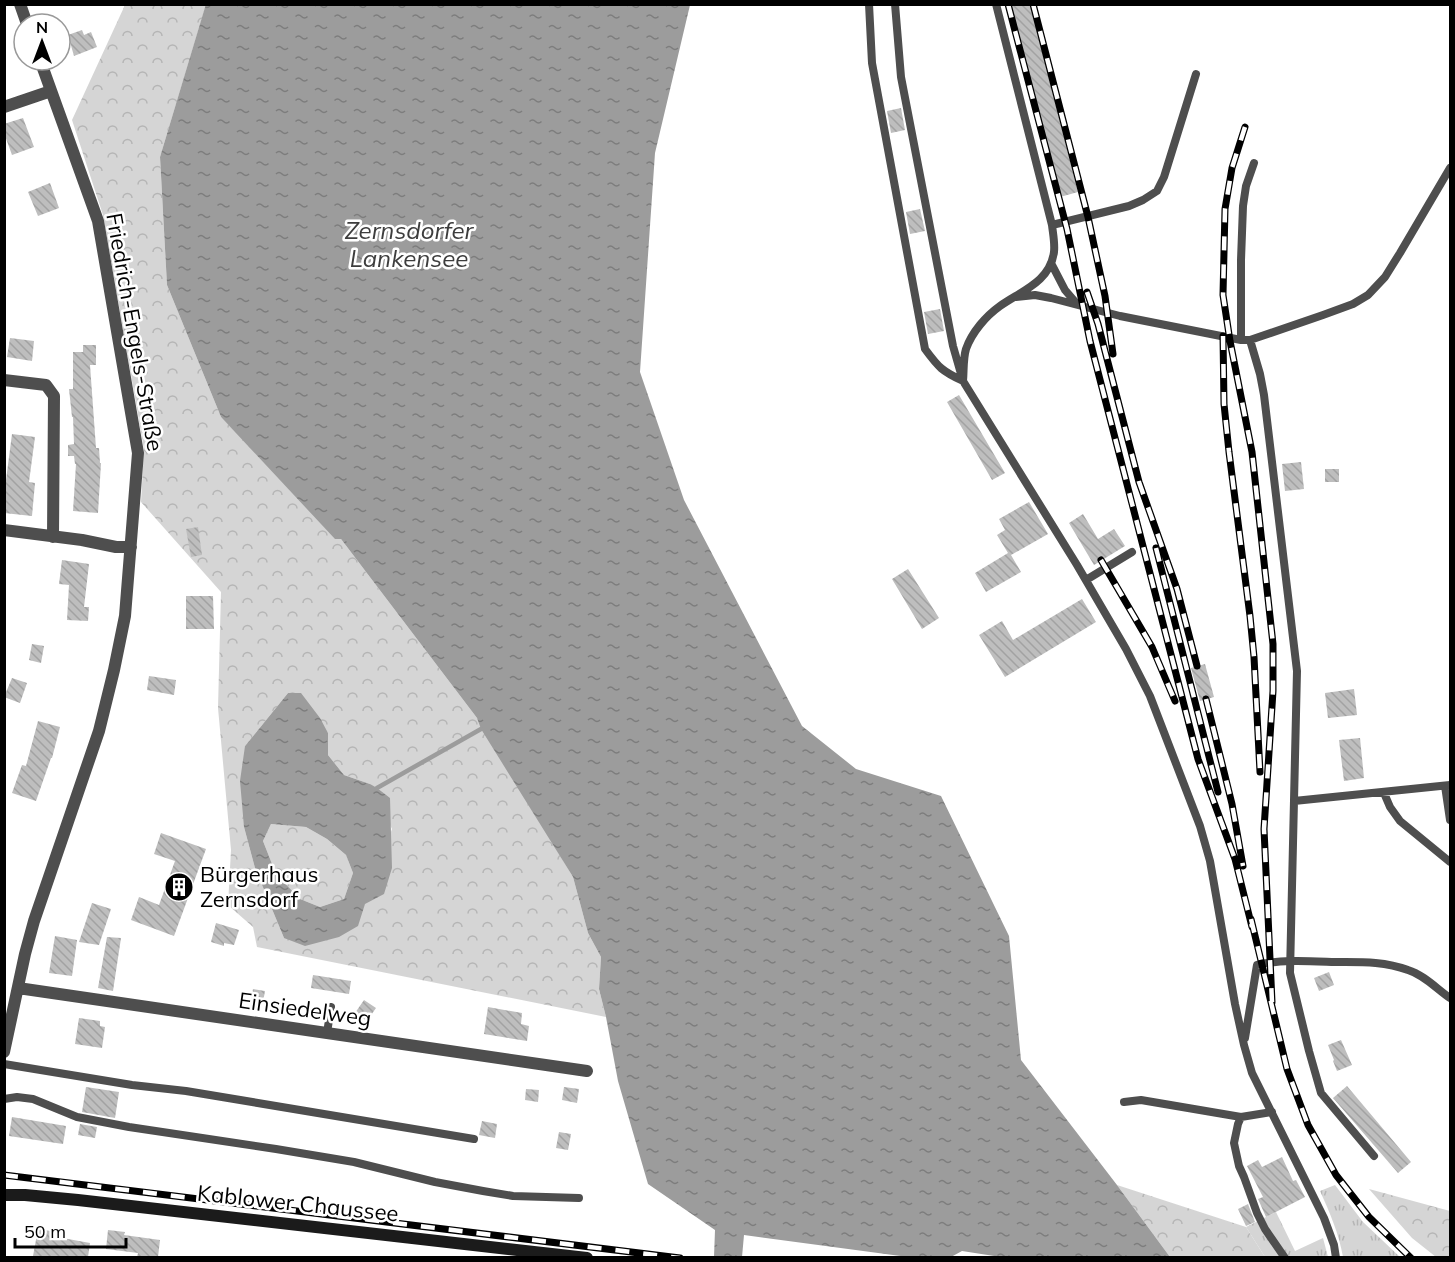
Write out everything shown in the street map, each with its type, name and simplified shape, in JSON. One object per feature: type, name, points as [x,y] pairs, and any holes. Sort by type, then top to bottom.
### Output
[{"type":"street","name":"Friedrich-Engels-Straße","points":[[4,1052],[34,921],[99,731],[114,670],[125,615],[138,453],[98,220],[44,72]]},
{"type":"street","points":[[4,107],[51,91]]},
{"type":"street","points":[[4,380],[46,385],[54,396],[53,537]]},
{"type":"street","points":[[4,530],[82,540],[116,547],[131,547]]},
{"type":"street","name":"Einsiedelweg","points":[[18,988],[587,1071]]},
{"type":"street","name":"Kablower Chaussee","points":[[4,1195],[78,1200],[587,1257]]},
{"type":"lane","points":[[869,4],[872,63],[925,349],[937,365],[963,381]]},
{"type":"lane","points":[[895,4],[901,77],[953,346],[963,381],[1086,580],[1150,696],[1200,826],[1210,861],[1235,1004],[1252,1073],[1327,1225],[1336,1257]]},
{"type":"lane","points":[[963,381],[966,348],[975,332],[1000,305],[1032,287],[1042,278],[1054,253],[1052,225],[996,4]]},
{"type":"lane","points":[[1052,225],[1129,206],[1157,191],[1164,177],[1196,74]]},
{"type":"lane","points":[[1241,340],[1243,206],[1246,186],[1254,162]]},
{"type":"lane","points":[[1015,297],[1035,295],[1120,316],[1241,340],[1251,340],[1353,304],[1368,295],[1385,277],[1450,168]]},
{"type":"lane","points":[[1051,263],[1065,290],[1078,305]]},
{"type":"lane","points":[[1251,340],[1264,395],[1297,671],[1290,973],[1321,1093],[1374,1156]]},
{"type":"lane","points":[[1086,580],[1132,552]]},
{"type":"lane","points":[[1294,801],[1448,786],[1450,820]]},
{"type":"lane","points":[[1384,793],[1400,821],[1450,862]]},
{"type":"lane","points":[[1244,1045],[1257,965],[1289,960],[1380,962],[1418,974],[1450,998]]},
{"type":"lane","points":[[327,1034],[331,1006]]},
{"type":"lane","points":[[4,1064],[474,1139]]},
{"type":"lane","points":[[4,1099],[17,1097],[33,1099],[77,1117],[354,1162],[483,1191],[513,1196],[579,1198]]},
{"type":"lane","points":[[1124,1102],[1141,1100],[1241,1117],[1272,1112]]},
{"type":"lane","points":[[1241,1117],[1234,1143],[1239,1166],[1264,1229],[1286,1257]]},
{"type":"green space","points":[[125,5],[206,5],[160,157],[167,285],[221,417],[341,539],[477,718],[573,877],[588,933],[601,957],[599,989],[606,1017],[257,947],[253,927],[228,905],[231,850],[218,708],[221,592],[141,502],[144,449],[103,215],[72,120]],"holes":[[[288,693],[328,733],[328,755],[344,775],[370,784],[392,829],[365,904],[284,938],[255,868],[244,827],[245,746]]]},
{"type":"green space","points":[[271,824],[306,827],[327,839],[346,855],[353,873],[344,899],[320,907],[300,899],[276,874],[263,841]]},
{"type":"green space","points":[[1117,1185],[1246,1227],[1265,1257],[1170,1257]]},
{"type":"green space","points":[[1335,1185],[1363,1222],[1400,1257],[1343,1257],[1334,1224],[1320,1191]]},
{"type":"green space","points":[[1369,1189],[1450,1211],[1450,1257],[1436,1257],[1412,1238]]},
{"type":"green space","points":[[1276,1212],[1295,1251],[1323,1238],[1328,1257],[1265,1257],[1246,1227]]},
{"type":"water","name":"Zernsdorfer Lankensee","points":[[206,4],[690,5],[655,153],[640,372],[684,500],[802,726],[856,769],[941,796],[1009,936],[1021,1060],[1170,1257],[1007,1258],[962,1251],[951,1257],[908,1257],[744,1235],[742,1257],[714,1257],[715,1230],[648,1184],[618,1081],[599,989],[601,957],[588,933],[573,877],[481,729],[477,718],[341,539],[335,539],[221,417],[167,285],[160,157]]},
{"type":"water","points":[[288,693],[301,693],[328,733],[328,755],[344,775],[370,784],[390,798],[392,868],[384,894],[365,904],[358,926],[339,937],[305,946],[284,938],[255,868],[244,827],[240,781],[245,746]],"holes":[[[271,824],[306,827],[327,839],[346,855],[353,873],[344,899],[320,907],[300,899],[276,874],[263,841]]]},
{"type":"building","points":[[1011,4],[1030,4],[1078,192],[1060,197]]},
{"type":"building","points":[[82,30],[84,35],[91,32],[97,47],[74,56],[72,34]]},
{"type":"building","points":[[901,108],[905,130],[891,133],[887,111]]},
{"type":"building","points":[[23,118],[34,147],[12,155],[4,133],[4,124]]},
{"type":"building","points":[[50,183],[59,208],[38,216],[28,192]]},
{"type":"building","points":[[920,209],[925,231],[910,234],[906,212]]},
{"type":"building","points":[[940,309],[944,331],[928,334],[924,312]]},
{"type":"building","points":[[10,338],[34,341],[32,361],[7,357]]},
{"type":"building","points":[[83,345],[96,345],[96,365],[90,365],[96,448],[99,448],[101,463],[98,513],[73,511],[76,464],[74,456],[68,456],[68,445],[74,444],[69,389],[73,389],[73,352],[83,352]]},
{"type":"building","points":[[959,395],[1005,473],[992,480],[947,402]]},
{"type":"building","points":[[12,434],[35,437],[29,482],[35,483],[32,516],[4,513],[4,479],[6,480]]},
{"type":"building","points":[[1301,462],[1304,489],[1285,491],[1282,464]]},
{"type":"building","points":[[1325,469],[1339,469],[1339,482],[1325,482]]},
{"type":"building","points":[[1029,502],[1048,534],[1011,555],[1021,572],[986,592],[975,573],[1008,553],[997,535],[1005,530],[999,519]]},
{"type":"building","points":[[1083,514],[1098,539],[1114,529],[1125,546],[1094,565],[1069,523]]},
{"type":"building","points":[[198,527],[202,555],[191,557],[186,529]]},
{"type":"building","points":[[62,560],[89,564],[84,607],[89,607],[88,621],[67,620],[69,585],[59,584]]},
{"type":"building","points":[[908,569],[939,618],[922,629],[892,579]]},
{"type":"building","points":[[186,596],[213,596],[214,629],[186,629]]},
{"type":"building","points":[[1082,599],[1096,622],[1005,677],[979,635],[1002,621],[1013,640]]},
{"type":"building","points":[[32,644],[44,646],[41,663],[29,660]]},
{"type":"building","points":[[1205,664],[1214,697],[1200,701],[1191,668]]},
{"type":"building","points":[[149,676],[176,680],[174,695],[147,690]]},
{"type":"building","points":[[12,678],[27,683],[20,703],[4,697]]},
{"type":"building","points":[[1354,689],[1357,715],[1328,718],[1325,693]]},
{"type":"building","points":[[38,721],[60,727],[52,758],[36,801],[12,793],[22,765],[26,766]]},
{"type":"building","points":[[1360,738],[1364,778],[1344,781],[1339,740]]},
{"type":"building","points":[[161,833],[206,849],[174,936],[131,920],[139,897],[159,905],[175,861],[154,854]]},
{"type":"building","points":[[92,903],[111,909],[99,945],[79,942]]},
{"type":"building","points":[[216,923],[239,930],[234,945],[224,943],[224,946],[211,942]]},
{"type":"building","points":[[55,936],[77,940],[72,976],[49,973]]},
{"type":"building","points":[[107,937],[121,938],[113,991],[98,988]]},
{"type":"building","points":[[1329,972],[1334,985],[1319,991],[1314,978]]},
{"type":"building","points":[[313,975],[351,981],[349,994],[311,988]]},
{"type":"building","points":[[253,989],[265,991],[263,1002],[251,1000]]},
{"type":"building","points":[[364,1000],[376,1008],[367,1021],[355,1013]]},
{"type":"building","points":[[488,1007],[522,1013],[521,1024],[529,1026],[527,1041],[484,1034]]},
{"type":"building","points":[[79,1018],[100,1021],[100,1026],[105,1027],[102,1048],[75,1044]]},
{"type":"building","points":[[1341,1040],[1352,1065],[1337,1071],[1328,1045]]},
{"type":"building","points":[[1347,1086],[1411,1162],[1398,1173],[1333,1098]]},
{"type":"building","points":[[86,1087],[119,1092],[115,1118],[82,1112]]},
{"type":"building","points":[[564,1087],[579,1089],[577,1103],[562,1100]]},
{"type":"building","points":[[526,1089],[539,1090],[538,1102],[525,1100]]},
{"type":"building","points":[[12,1117],[66,1126],[63,1144],[9,1136]]},
{"type":"building","points":[[482,1121],[497,1124],[495,1138],[479,1135]]},
{"type":"building","points":[[80,1124],[97,1127],[95,1138],[78,1135]]},
{"type":"building","points":[[559,1132],[571,1134],[568,1150],[556,1148]]},
{"type":"building","points":[[1282,1157],[1293,1181],[1296,1180],[1305,1197],[1266,1217],[1258,1199],[1263,1197],[1247,1166],[1258,1160],[1262,1167]]},
{"type":"building","points":[[1248,1204],[1255,1222],[1246,1226],[1238,1209]]},
{"type":"building","points":[[38,1229],[57,1232],[57,1237],[90,1243],[88,1257],[33,1256]]},
{"type":"building","points":[[108,1230],[125,1232],[124,1235],[160,1240],[158,1257],[137,1257],[138,1253],[106,1249]]},
{"type":"waterway","points":[[377,788],[481,729]]},
{"type":"railway","points":[[1008,4],[1067,229],[1090,341],[1198,759],[1235,859],[1252,927]]},
{"type":"railway","points":[[1033,4],[1088,217],[1105,296],[1113,354]]},
{"type":"railway","points":[[1245,127],[1232,168],[1225,209],[1223,295],[1252,452],[1273,644],[1273,691],[1264,829],[1272,1002]]},
{"type":"railway","points":[[1087,292],[1098,324],[1139,482],[1177,589],[1197,666]]},
{"type":"railway","points":[[1223,336],[1224,404],[1250,616],[1260,772]]},
{"type":"railway","points":[[1156,548],[1218,792]]},
{"type":"railway","points":[[1101,560],[1152,647],[1175,701]]},
{"type":"railway","points":[[1206,699],[1232,804],[1243,866]]},
{"type":"railway","points":[[1251,919],[1287,1069],[1308,1125],[1336,1175],[1369,1217],[1411,1258]]},
{"type":"railway","points":[[4,1175],[680,1258]]},
{"type":"place","name":"Bürgerhaus Zernsdorf","points":[[179,887]]}]
